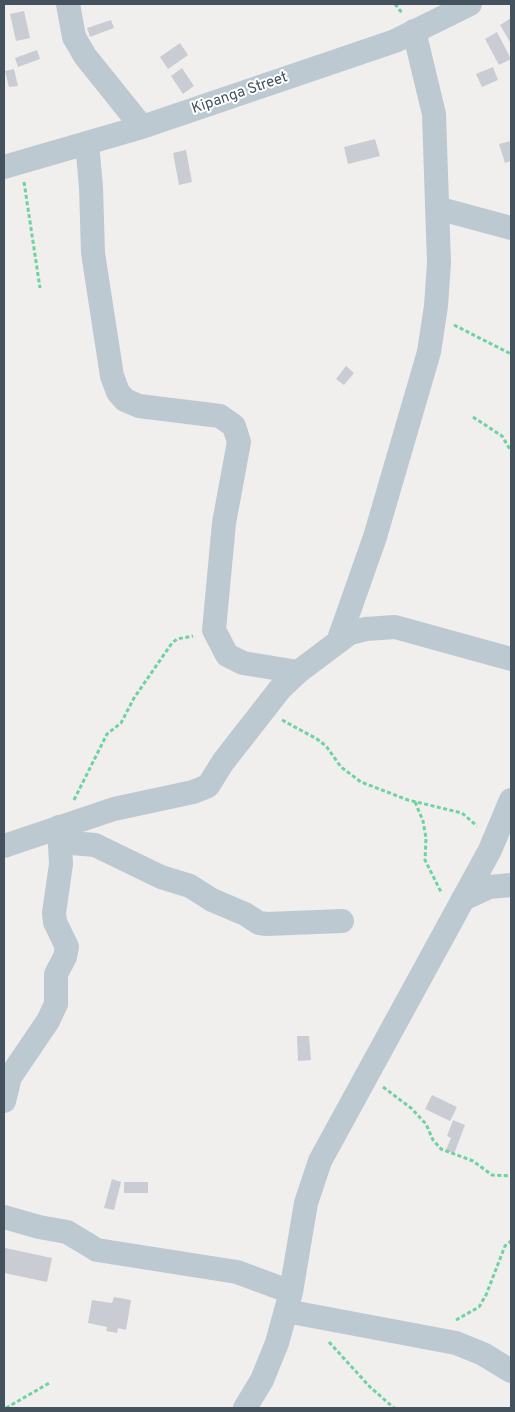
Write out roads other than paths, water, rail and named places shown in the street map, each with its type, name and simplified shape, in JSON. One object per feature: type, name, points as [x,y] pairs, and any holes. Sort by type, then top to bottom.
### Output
[{"type":"street","points":[[68,4],[74,37],[85,56],[142,127]]},
{"type":"street","name":"Kipanga Street","points":[[10,165],[142,127],[395,41],[470,4]]},
{"type":"street","points":[[338,642],[375,536],[429,352],[435,317],[438,263],[434,114],[414,31]]},
{"type":"street","points":[[87,143],[93,253],[112,376],[118,392],[125,400],[139,406],[220,416],[234,426],[238,433],[239,442],[224,523],[214,626],[219,643],[227,655],[243,663],[298,672]]},
{"type":"street","points":[[437,208],[511,228]]},
{"type":"street","points":[[4,846],[60,834],[114,809],[193,792],[208,786],[223,762],[280,689],[298,672],[350,633],[366,629],[395,628],[511,659]]},
{"type":"street","points":[[245,1408],[270,1364],[288,1301],[306,1203],[320,1161],[493,843],[511,800]]},
{"type":"street","points":[[60,834],[96,845],[160,877],[190,886],[212,900],[246,914],[259,922],[268,924],[342,921]]},
{"type":"street","points":[[4,1100],[10,1076],[48,1021],[56,1004],[56,974],[65,957],[67,948],[55,922],[54,913],[60,864],[60,834]]},
{"type":"street","points":[[458,908],[489,887],[511,885]]},
{"type":"street","points":[[4,1217],[39,1227],[67,1232],[97,1250],[237,1272],[288,1301],[456,1343],[483,1354],[511,1371]]}]
